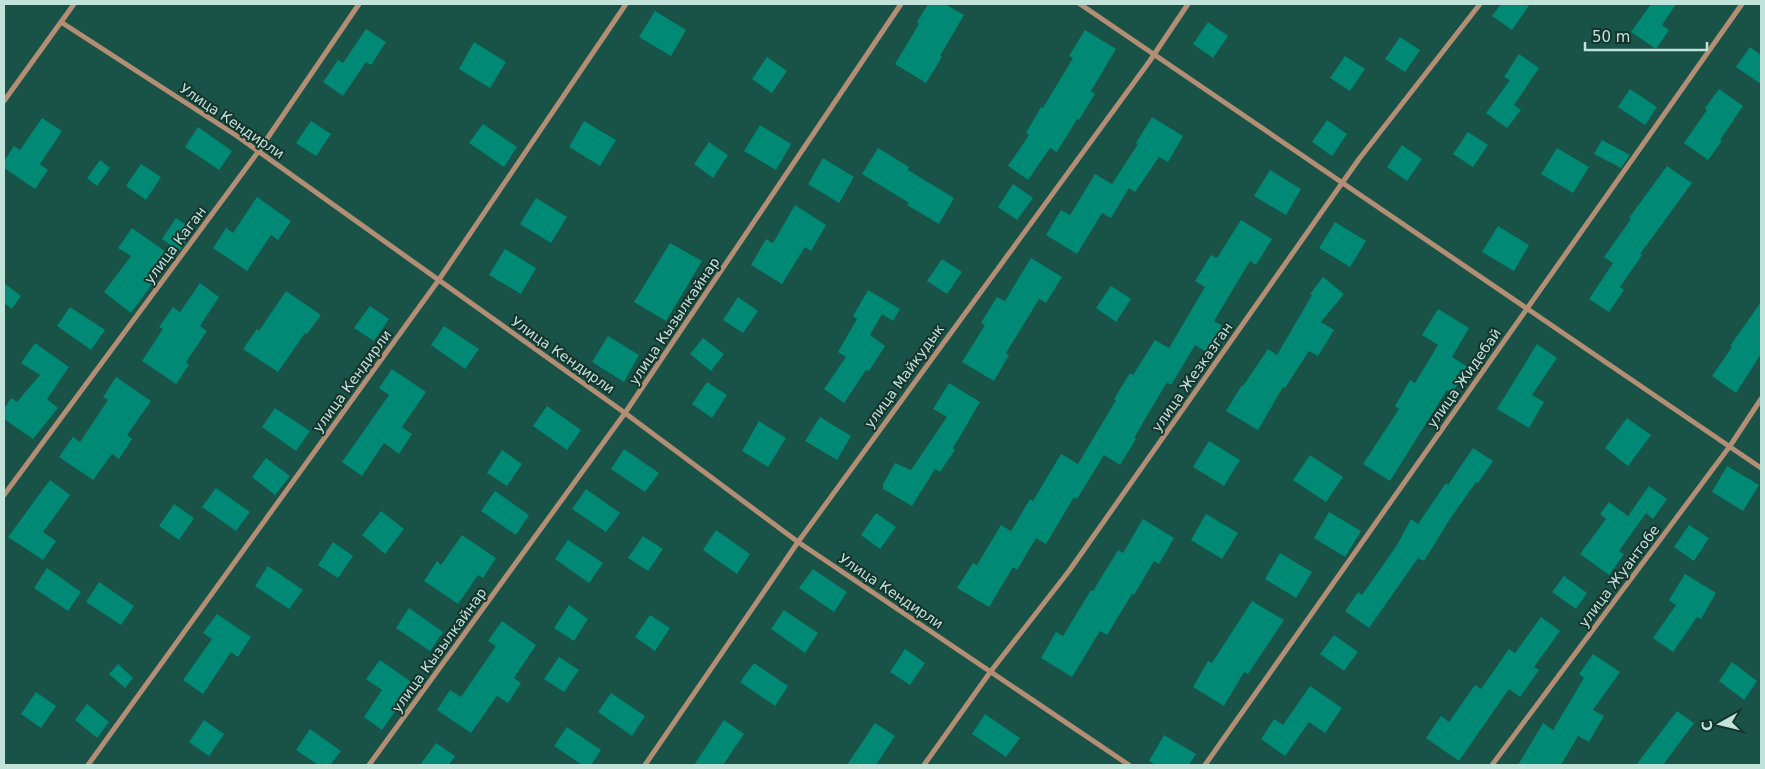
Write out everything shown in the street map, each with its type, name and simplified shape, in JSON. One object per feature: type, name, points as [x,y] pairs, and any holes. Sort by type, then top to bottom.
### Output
[{"type":"street","points":[[4,101],[74,4]]},
{"type":"street","name":"улица Каган","points":[[4,495],[258,152],[359,4]]},
{"type":"street","name":"улица Кендирли","points":[[88,765],[438,281],[626,4]]},
{"type":"street","name":"улица Кызылкайнар","points":[[369,765],[625,413],[901,4]]},
{"type":"street","points":[[1080,4],[1761,468]]},
{"type":"street","name":"улица Майкудык","points":[[645,765],[798,542],[1154,54],[1188,4]]},
{"type":"street","name":"улица Жезказган","points":[[924,765],[991,671],[1069,570],[1342,183],[1480,4]]},
{"type":"street","name":"улица Жидебай","points":[[1204,765],[1742,4]]},
{"type":"street","name":"Улица Кендирли","points":[[60,22],[258,152],[625,413],[798,542],[1129,765]]},
{"type":"street","name":"улица Жуантобе","points":[[1492,765],[1730,446],[1761,399]]},
{"type":"building","points":[[928,4],[945,4],[964,15],[926,83],[895,64],[919,24],[917,22]]},
{"type":"building","points":[[1501,4],[1530,4],[1512,30],[1492,16]]},
{"type":"building","points":[[1651,4],[1676,4],[1662,25],[1669,30],[1656,49],[1631,32]]},
{"type":"building","points":[[655,11],[686,30],[671,56],[639,37]]},
{"type":"building","points":[[1208,22],[1228,36],[1213,58],[1193,44]]},
{"type":"building","points":[[366,29],[386,42],[371,65],[366,62],[343,96],[323,82],[338,60],[343,63]]},
{"type":"building","points":[[1085,30],[1116,49],[1091,91],[1095,94],[1079,120],[1077,119],[1057,152],[1050,148],[1028,180],[1008,166],[1029,135],[1026,133],[1041,107],[1043,108],[1073,58],[1069,56]]},
{"type":"building","points":[[1400,37],[1420,50],[1405,72],[1385,59]]},
{"type":"building","points":[[474,42],[506,62],[490,88],[459,69]]},
{"type":"building","points":[[1750,47],[1761,55],[1761,84],[1736,67]]},
{"type":"building","points":[[1519,54],[1539,68],[1514,105],[1521,110],[1507,128],[1486,113],[1510,80],[1504,77]]},
{"type":"building","points":[[1345,56],[1365,69],[1350,91],[1330,78]]},
{"type":"building","points":[[767,57],[787,71],[772,93],[752,79]]},
{"type":"building","points":[[1630,89],[1657,107],[1645,125],[1618,107]]},
{"type":"building","points":[[1719,89],[1743,106],[1708,160],[1684,143]]},
{"type":"building","points":[[1152,117],[1183,136],[1168,162],[1159,157],[1135,192],[1129,188],[1111,218],[1102,213],[1077,254],[1046,235],[1061,210],[1070,215],[1095,174],[1112,184],[1138,144],[1136,143]]},
{"type":"building","points":[[42,118],[62,131],[40,164],[48,170],[35,189],[4,168],[4,161],[14,146],[20,150]]},
{"type":"building","points":[[1327,120],[1347,134],[1332,156],[1312,142]]},
{"type":"building","points":[[311,121],[331,134],[316,156],[296,143]]},
{"type":"building","points":[[584,121],[616,140],[600,166],[569,147]]},
{"type":"building","points":[[483,124],[517,147],[504,167],[469,143]]},
{"type":"building","points":[[760,125],[791,144],[776,170],[744,151]]},
{"type":"building","points":[[198,127],[232,151],[219,170],[185,147]]},
{"type":"building","points":[[1468,132],[1488,145],[1473,167],[1453,154]]},
{"type":"building","points":[[1602,140],[1630,155],[1621,168],[1594,154]]},
{"type":"building","points":[[709,142],[728,155],[713,178],[694,164]]},
{"type":"building","points":[[1402,145],[1422,159],[1407,181],[1387,167]]},
{"type":"building","points":[[878,148],[909,167],[908,170],[954,198],[939,224],[862,174]]},
{"type":"building","points":[[1557,148],[1589,167],[1573,193],[1541,174]]},
{"type":"building","points":[[823,158],[854,177],[839,203],[808,184]]},
{"type":"building","points":[[100,160],[110,168],[97,186],[87,178]]},
{"type":"building","points":[[141,164],[161,177],[146,200],[126,186]]},
{"type":"building","points":[[1667,166],[1692,183],[1640,254],[1642,255],[1620,287],[1624,290],[1609,312],[1589,299],[1613,263],[1604,257],[1631,219],[1629,218]]},
{"type":"building","points":[[1270,170],[1301,189],[1286,215],[1254,196]]},
{"type":"building","points":[[1013,184],[1033,198],[1017,220],[998,207]]},
{"type":"building","points":[[257,197],[291,221],[278,240],[271,235],[247,271],[213,248],[226,228],[233,233]]},
{"type":"building","points":[[536,198],[567,217],[551,243],[520,224]]},
{"type":"building","points":[[795,205],[826,225],[811,251],[805,247],[782,284],[751,265],[766,239],[773,243]]},
{"type":"building","points":[[176,218],[194,230],[179,251],[162,239]]},
{"type":"building","points":[[1241,220],[1272,239],[1256,265],[1250,261],[1214,321],[1224,327],[1208,353],[1195,345],[1171,385],[1167,382],[1120,465],[1104,455],[1077,499],[1074,497],[1046,544],[1036,538],[1017,570],[1013,567],[989,607],[957,588],[973,563],[977,565],[1001,525],[1011,531],[1030,499],[1033,501],[1061,454],[1078,464],[1130,373],[1133,375],[1155,340],[1169,348],[1205,287],[1195,281],[1211,255],[1217,258]]},
{"type":"building","points":[[1335,222],[1366,241],[1350,267],[1319,248]]},
{"type":"building","points":[[1498,226],[1529,245],[1514,271],[1482,252]]},
{"type":"building","points":[[132,228],[166,252],[147,279],[153,283],[131,313],[104,292],[131,256],[118,248]]},
{"type":"building","points":[[670,243],[702,261],[666,321],[634,302]]},
{"type":"building","points":[[505,249],[536,268],[521,294],[489,275]]},
{"type":"building","points":[[1031,258],[1062,277],[1046,303],[1039,299],[1006,353],[1009,355],[994,381],[962,362],[985,325],[981,323],[997,297],[1005,301]]},
{"type":"building","points":[[942,259],[962,272],[947,294],[927,281]]},
{"type":"building","points":[[1323,277],[1344,294],[1321,322],[1334,330],[1318,356],[1309,351],[1285,388],[1283,387],[1258,430],[1226,411],[1268,349],[1277,355],[1312,295],[1310,294]]},
{"type":"building","points":[[4,283],[21,296],[12,309],[4,303]]},
{"type":"building","points":[[200,283],[219,297],[200,326],[207,331],[186,362],[189,365],[176,384],[142,361],[163,329],[159,327],[173,307],[180,312]]},
{"type":"building","points":[[1111,286],[1131,299],[1116,322],[1096,308]]},
{"type":"building","points":[[868,290],[900,309],[893,321],[882,314],[870,335],[885,346],[869,371],[866,370],[844,403],[824,389],[846,357],[838,352],[857,319],[853,316]]},
{"type":"building","points":[[286,291],[321,315],[307,334],[305,333],[278,372],[243,349],[257,329],[259,331]]},
{"type":"building","points":[[738,297],[758,311],[743,333],[723,320]]},
{"type":"building","points":[[1761,302],[1761,354],[1736,393],[1712,376],[1732,347],[1730,346]]},
{"type":"building","points":[[370,306],[389,319],[374,341],[354,328]]},
{"type":"building","points":[[70,307],[105,330],[91,350],[57,326]]},
{"type":"building","points":[[1438,309],[1469,328],[1452,357],[1468,367],[1452,393],[1447,390],[1390,481],[1363,464],[1399,409],[1395,406],[1410,380],[1415,383],[1438,345],[1422,335]]},
{"type":"building","points":[[444,326],[479,349],[465,369],[431,345]]},
{"type":"building","points":[[608,336],[639,355],[624,382],[592,362]]},
{"type":"building","points":[[703,338],[724,354],[711,371],[690,354]]},
{"type":"building","points":[[35,343],[69,367],[47,399],[58,408],[33,439],[4,419],[4,409],[11,398],[17,402],[40,375],[21,363]]},
{"type":"building","points":[[1537,344],[1557,358],[1532,395],[1544,402],[1529,428],[1497,409]]},
{"type":"building","points":[[392,369],[426,392],[402,427],[412,434],[399,454],[384,443],[362,476],[342,462],[389,395],[379,388]]},
{"type":"building","points":[[116,377],[151,401],[127,435],[132,439],[119,459],[112,454],[93,480],[59,457],[73,437],[80,442],[108,400],[103,397]]},
{"type":"building","points":[[707,382],[727,395],[712,418],[692,404]]},
{"type":"building","points":[[949,383],[980,402],[953,448],[955,450],[940,472],[935,469],[912,506],[883,489],[883,484],[895,463],[911,470],[947,417],[933,409]]},
{"type":"building","points":[[547,406],[581,430],[567,450],[533,426]]},
{"type":"building","points":[[275,408],[310,431],[296,451],[262,427]]},
{"type":"building","points":[[820,417],[851,436],[837,460],[805,441]]},
{"type":"building","points":[[1627,418],[1651,435],[1628,466],[1605,448]]},
{"type":"building","points":[[759,421],[786,438],[768,467],[742,451]]},
{"type":"building","points":[[1209,441],[1240,460],[1224,486],[1193,467]]},
{"type":"building","points":[[1473,448],[1493,461],[1450,519],[1424,561],[1418,558],[1369,628],[1345,611],[1358,592],[1362,595],[1397,545],[1411,519],[1418,524]]},
{"type":"building","points":[[624,449],[659,473],[645,492],[611,469]]},
{"type":"building","points":[[502,450],[522,464],[507,486],[487,473]]},
{"type":"building","points":[[1310,455],[1343,477],[1326,502],[1293,480]]},
{"type":"building","points":[[266,458],[290,476],[275,495],[252,477]]},
{"type":"building","points":[[1727,466],[1759,485],[1743,511],[1712,492]]},
{"type":"building","points":[[50,480],[70,495],[43,532],[56,541],[43,560],[8,537]]},
{"type":"building","points":[[1649,486],[1667,499],[1653,519],[1646,513],[1619,551],[1624,554],[1609,575],[1580,554],[1606,519],[1600,514],[1609,502],[1628,516]]},
{"type":"building","points":[[216,488],[250,512],[236,531],[202,507]]},
{"type":"building","points":[[586,489],[620,513],[606,532],[572,509]]},
{"type":"building","points":[[495,491],[529,515],[516,535],[481,511]]},
{"type":"building","points":[[174,504],[194,518],[179,540],[159,526]]},
{"type":"building","points":[[381,511],[404,529],[385,554],[362,535]]},
{"type":"building","points":[[1329,512],[1361,531],[1345,557],[1314,538]]},
{"type":"building","points":[[876,513],[896,527],[880,549],[861,535]]},
{"type":"building","points":[[1206,514],[1238,533],[1222,559],[1191,540]]},
{"type":"building","points":[[1143,519],[1174,538],[1159,564],[1154,561],[1107,635],[1100,631],[1072,677],[1041,658],[1056,632],[1063,636],[1118,550],[1123,553]]},
{"type":"building","points":[[1689,525],[1709,538],[1694,561],[1674,547]]},
{"type":"building","points":[[716,530],[750,554],[737,574],[703,550]]},
{"type":"building","points":[[462,535],[496,558],[483,578],[478,575],[458,604],[424,581],[437,561],[441,565]]},
{"type":"building","points":[[643,536],[663,549],[648,571],[628,558]]},
{"type":"building","points":[[568,540],[603,563],[589,583],[555,559]]},
{"type":"building","points":[[333,542],[353,556],[338,578],[318,565]]},
{"type":"building","points":[[1280,553],[1312,572],[1296,598],[1265,579]]},
{"type":"building","points":[[268,566],[303,590],[289,609],[255,586]]},
{"type":"building","points":[[47,568],[81,592],[68,611],[34,588]]},
{"type":"building","points":[[813,569],[847,592],[834,612],[799,588]]},
{"type":"building","points":[[1685,574],[1716,593],[1701,619],[1697,617],[1673,652],[1653,638],[1676,605],[1669,600]]},
{"type":"building","points":[[1564,576],[1587,593],[1576,609],[1552,592]]},
{"type":"building","points":[[99,582],[134,606],[121,625],[86,602]]},
{"type":"building","points":[[1252,601],[1284,620],[1248,674],[1244,672],[1224,706],[1193,687],[1208,661],[1212,663]]},
{"type":"building","points":[[569,605],[588,619],[574,641],[554,628]]},
{"type":"building","points":[[409,608],[443,632],[430,651],[396,628]]},
{"type":"building","points":[[784,610],[818,633],[805,653],[771,629]]},
{"type":"building","points":[[217,614],[251,637],[238,657],[231,652],[203,694],[183,680],[212,639],[203,633]]},
{"type":"building","points":[[650,615],[670,628],[655,651],[635,637]]},
{"type":"building","points":[[1541,617],[1560,631],[1534,667],[1539,670],[1520,697],[1509,689],[1459,761],[1426,738],[1441,716],[1449,722],[1475,685],[1481,689],[1509,649],[1515,653]]},
{"type":"building","points":[[502,621],[536,645],[514,678],[521,683],[508,703],[497,696],[471,733],[437,710],[450,690],[461,697],[496,646],[488,641]]},
{"type":"building","points":[[1334,635],[1358,652],[1344,671],[1320,654]]},
{"type":"building","points":[[905,649],[925,663],[910,685],[890,672]]},
{"type":"building","points":[[1593,654],[1620,672],[1593,710],[1604,716],[1589,742],[1578,736],[1561,765],[1518,765],[1543,723],[1553,730],[1584,678],[1579,674]]},
{"type":"building","points":[[559,657],[579,670],[564,692],[544,679]]},
{"type":"building","points":[[380,660],[414,684],[382,730],[364,717],[382,690],[366,679]]},
{"type":"building","points":[[1732,662],[1757,681],[1744,700],[1719,681]]},
{"type":"building","points":[[754,663],[788,686],[775,706],[740,682]]},
{"type":"building","points":[[118,664],[133,678],[125,688],[109,674]]},
{"type":"building","points":[[1310,686],[1342,708],[1325,733],[1309,722],[1285,756],[1261,739],[1274,719],[1283,725]]},
{"type":"building","points":[[36,692],[56,706],[41,728],[21,714]]},
{"type":"building","points":[[611,693],[645,716],[632,736],[598,712]]},
{"type":"building","points":[[87,704],[109,722],[97,738],[75,720]]},
{"type":"building","points":[[1677,711],[1694,723],[1663,765],[1636,765]]},
{"type":"building","points":[[985,714],[1020,738],[1006,757],[972,734]]},
{"type":"building","points":[[204,720],[224,734],[209,756],[189,742]]},
{"type":"building","points":[[724,720],[744,734],[723,765],[694,765]]},
{"type":"building","points":[[875,723],[895,736],[876,765],[847,765]]},
{"type":"building","points":[[567,727],[601,750],[591,765],[582,765],[554,746]]},
{"type":"building","points":[[310,729],[341,751],[330,765],[318,765],[296,750]]},
{"type":"building","points":[[1164,735],[1196,754],[1189,765],[1156,765],[1149,761]]},
{"type":"building","points":[[436,743],[455,756],[449,765],[420,765]]}]
